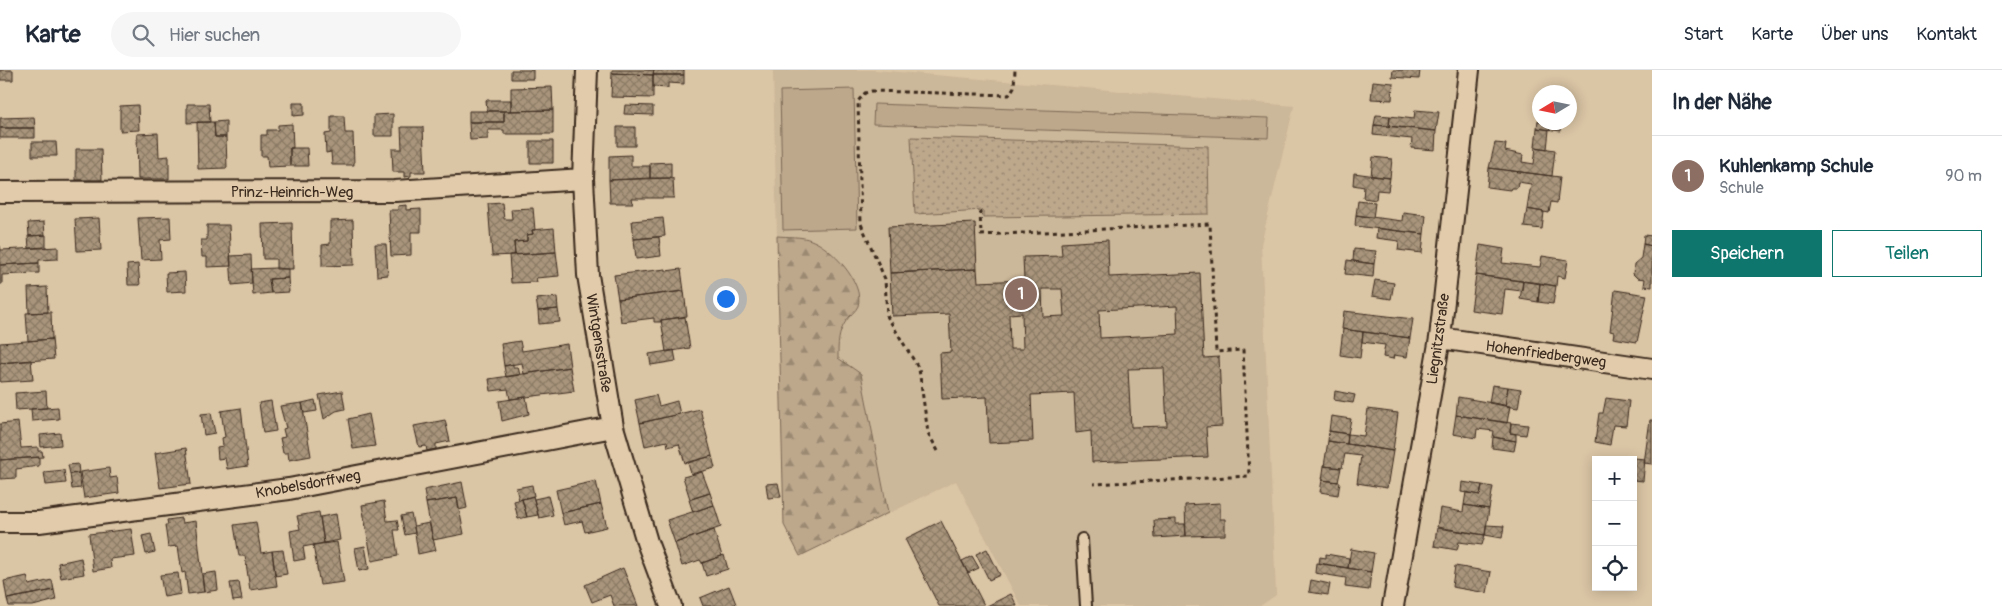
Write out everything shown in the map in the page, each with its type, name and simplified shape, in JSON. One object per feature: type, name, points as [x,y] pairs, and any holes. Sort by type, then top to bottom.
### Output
[{"type":"street","name":"Wintgensstraße","points":[[587,70],[583,179],[588,275],[613,427],[647,542],[671,606]]},
{"type":"street","name":"Liegnitzstraße","points":[[1393,606],[1440,338],[1469,70]]},
{"type":"street","name":"Prinz-Heinrich-Weg","points":[[0,192],[394,191],[583,179]]},
{"type":"street","name":"Hohenfriedbergweg","points":[[1440,338],[1652,370]]},
{"type":"street","name":"Knobelsdorffweg","points":[[0,522],[39,522],[289,489],[613,427]]},
{"type":"lane","points":[[1082,540],[1086,606]]},
{"type":"path","points":[[938,451],[928,433],[919,370],[887,316],[885,279],[861,224],[858,101],[866,92],[872,91],[1009,95],[1012,92],[1015,70]]},
{"type":"path","points":[[980,211],[981,235],[1210,224],[1216,352],[1243,350],[1249,476],[1093,484]]},
{"type":"shaded area","points":[[773,70],[875,70],[1294,106],[1261,244],[1276,595],[1260,606],[1021,606],[956,481],[800,556],[784,525]]},
{"type":"green space","points":[[854,89],[857,228],[783,230],[780,91]]},
{"type":"green space","points":[[874,104],[1269,118],[1268,138],[873,124]]},
{"type":"green space","points":[[911,137],[1208,146],[1209,214],[983,217],[983,210],[915,214]]},
{"type":"green space","points":[[777,236],[803,238],[819,244],[845,267],[856,287],[859,297],[858,306],[841,330],[838,343],[838,358],[861,374],[888,513],[800,556],[784,525]]},
{"type":"building","points":[[0,70],[13,70],[13,80],[0,80]]},
{"type":"building","points":[[511,70],[533,70],[533,79],[511,79]]},
{"type":"building","points":[[612,70],[654,70],[653,75],[612,73]]},
{"type":"building","points":[[654,70],[684,70],[684,75],[653,75]]},
{"type":"building","points":[[1393,70],[1420,70],[1419,79],[1392,77]]},
{"type":"building","points":[[612,73],[653,75],[653,98],[611,97]]},
{"type":"building","points":[[653,75],[684,75],[684,84],[668,83],[668,88],[653,87]]},
{"type":"building","points":[[1373,81],[1393,83],[1392,100],[1371,99]]},
{"type":"building","points":[[552,87],[553,110],[511,111],[511,88]]},
{"type":"building","points":[[486,100],[511,100],[511,111],[487,111]]},
{"type":"building","points":[[293,103],[304,103],[304,115],[293,116]]},
{"type":"building","points":[[187,104],[209,104],[210,122],[187,123]]},
{"type":"building","points":[[138,105],[139,130],[120,131],[120,106]]},
{"type":"building","points":[[625,105],[653,106],[653,115],[624,114]]},
{"type":"building","points":[[553,110],[553,134],[504,134],[504,130],[488,130],[488,139],[470,140],[469,122],[504,122],[504,111]]},
{"type":"building","points":[[1415,110],[1439,112],[1436,131],[1389,126],[1390,116],[1414,119]]},
{"type":"building","points":[[469,111],[504,111],[504,122],[469,122]]},
{"type":"building","points":[[393,114],[393,136],[374,136],[374,115]]},
{"type":"building","points":[[1376,115],[1390,116],[1389,126],[1374,125]]},
{"type":"building","points":[[331,116],[344,116],[345,133],[353,133],[354,165],[332,165],[331,152],[326,153],[325,134],[331,133]]},
{"type":"building","points":[[34,117],[35,128],[0,128],[0,118]]},
{"type":"building","points":[[226,121],[226,137],[215,137],[214,122]]},
{"type":"building","points":[[197,122],[214,122],[215,137],[226,137],[227,168],[198,169]]},
{"type":"building","points":[[292,124],[293,148],[290,148],[290,166],[268,167],[267,156],[261,156],[261,135],[267,135],[267,130],[278,130],[278,125]]},
{"type":"building","points":[[1374,125],[1436,131],[1435,150],[1411,148],[1412,139],[1373,135]]},
{"type":"building","points":[[401,127],[423,127],[425,172],[411,172],[411,176],[404,177],[404,172],[393,172],[392,149],[402,149]]},
{"type":"building","points":[[617,127],[635,127],[635,146],[617,146]]},
{"type":"building","points":[[0,128],[35,128],[35,138],[0,138]]},
{"type":"building","points":[[1537,130],[1549,130],[1547,149],[1535,147]]},
{"type":"building","points":[[158,133],[159,157],[169,156],[169,179],[138,179],[137,134]]},
{"type":"building","points":[[530,141],[553,141],[553,163],[530,163]]},
{"type":"building","points":[[32,142],[56,142],[57,156],[32,156]]},
{"type":"building","points":[[1495,143],[1506,144],[1505,151],[1523,155],[1522,162],[1534,164],[1536,147],[1555,150],[1552,176],[1489,168]]},
{"type":"building","points":[[290,148],[307,148],[308,166],[290,166]]},
{"type":"building","points":[[76,149],[101,149],[102,180],[76,180]]},
{"type":"building","points":[[631,155],[631,166],[650,166],[650,178],[609,180],[609,156]]},
{"type":"building","points":[[1373,157],[1392,159],[1390,178],[1371,176]]},
{"type":"building","points":[[671,162],[671,178],[650,178],[650,163]]},
{"type":"building","points":[[1489,168],[1560,177],[1557,203],[1551,202],[1549,213],[1527,209],[1531,184],[1518,182],[1517,188],[1511,188],[1510,190],[1487,187]]},
{"type":"building","points":[[1354,173],[1390,178],[1388,191],[1377,190],[1376,200],[1363,198],[1364,187],[1353,185]]},
{"type":"building","points":[[673,178],[674,198],[632,198],[633,203],[610,203],[609,180]]},
{"type":"building","points":[[1358,201],[1375,203],[1373,218],[1356,215]]},
{"type":"building","points":[[502,203],[504,219],[512,219],[511,209],[533,208],[535,230],[532,230],[533,234],[527,235],[527,241],[514,242],[515,255],[492,256],[488,204]]},
{"type":"building","points":[[406,205],[406,210],[421,209],[421,232],[411,232],[411,255],[391,256],[389,210],[398,210],[398,206]]},
{"type":"building","points":[[1527,209],[1544,212],[1542,229],[1524,227]]},
{"type":"building","points":[[1403,212],[1426,215],[1424,234],[1355,226],[1356,215],[1402,221]]},
{"type":"building","points":[[170,217],[171,239],[160,240],[161,259],[141,260],[138,218]]},
{"type":"building","points":[[99,218],[101,250],[77,251],[75,219]]},
{"type":"building","points":[[663,218],[665,236],[634,239],[632,221]]},
{"type":"building","points":[[353,220],[354,265],[322,266],[322,245],[330,244],[330,221]]},
{"type":"building","points":[[44,222],[45,235],[29,236],[28,223]]},
{"type":"building","points":[[292,223],[293,269],[276,269],[276,259],[263,259],[262,224]]},
{"type":"building","points":[[975,223],[977,269],[890,273],[888,227]]},
{"type":"building","points":[[207,225],[229,225],[231,266],[207,267],[207,257],[202,257],[201,240],[207,240]]},
{"type":"building","points":[[554,228],[556,252],[515,255],[514,242],[527,241],[527,235],[533,234],[532,230]]},
{"type":"building","points":[[1377,228],[1424,234],[1422,253],[1398,250],[1399,241],[1376,238]]},
{"type":"building","points":[[46,235],[46,247],[29,248],[28,236]]},
{"type":"building","points":[[1644,235],[1652,236],[1652,246],[1643,244]]},
{"type":"building","points":[[659,237],[661,256],[636,259],[634,239]]},
{"type":"building","points":[[1108,240],[1109,277],[1200,273],[1204,358],[1219,357],[1222,426],[1206,427],[1208,457],[1092,462],[1091,431],[1076,433],[1074,393],[1031,395],[1033,441],[989,443],[987,397],[942,399],[940,353],[951,352],[949,314],[892,316],[890,273],[977,269],[978,282],[1024,280],[1023,257],[1062,256],[1061,243]],"holes":[[[1042,289],[1062,289],[1064,316],[1043,317]],[[1177,306],[1178,334],[1100,338],[1099,310]],[[1022,313],[1023,349],[1010,349],[1009,314]],[[1164,368],[1167,426],[1131,427],[1128,369]]]},
{"type":"building","points":[[375,244],[386,244],[388,275],[377,276]]},
{"type":"building","points":[[1643,244],[1652,246],[1652,287],[1644,286],[1645,279],[1637,278],[1633,274],[1634,264],[1641,258]]},
{"type":"building","points":[[1480,245],[1504,249],[1502,263],[1540,267],[1542,256],[1568,260],[1565,278],[1557,276],[1556,286],[1476,275]]},
{"type":"building","points":[[0,246],[1,250],[58,247],[58,259],[39,260],[39,263],[0,265]]},
{"type":"building","points":[[1354,249],[1376,251],[1374,264],[1353,261]]},
{"type":"building","points":[[556,252],[559,276],[536,278],[537,282],[511,283],[509,255]]},
{"type":"building","points":[[251,255],[252,283],[232,285],[230,256]]},
{"type":"building","points":[[1347,260],[1374,264],[1373,277],[1345,274]]},
{"type":"building","points":[[39,263],[39,273],[2,275],[2,284],[0,284],[0,265]]},
{"type":"building","points":[[138,264],[140,285],[128,285],[127,265]]},
{"type":"building","points":[[251,269],[288,269],[288,278],[269,279],[271,293],[253,295]]},
{"type":"building","points":[[666,269],[666,271],[681,269],[684,291],[618,299],[614,275]]},
{"type":"building","points":[[185,272],[186,291],[167,292],[166,273]]},
{"type":"building","points":[[1476,275],[1523,281],[1522,291],[1505,289],[1502,314],[1471,310]]},
{"type":"building","points":[[288,278],[289,292],[271,293],[269,279]]},
{"type":"building","points":[[1375,280],[1394,283],[1391,299],[1372,296]]},
{"type":"building","points":[[1523,281],[1540,283],[1538,302],[1520,299]]},
{"type":"building","points":[[1540,283],[1556,286],[1553,304],[1538,302]]},
{"type":"building","points":[[47,287],[48,312],[29,313],[28,288]]},
{"type":"building","points":[[1615,290],[1647,295],[1637,342],[1613,338],[1614,332],[1610,331]]},
{"type":"building","points":[[684,291],[687,316],[661,320],[661,322],[654,322],[654,318],[621,322],[618,299]]},
{"type":"building","points":[[557,297],[558,309],[538,311],[536,299]]},
{"type":"building","points":[[558,309],[560,322],[539,324],[538,311]]},
{"type":"building","points":[[1344,311],[1413,319],[1410,338],[1342,329]]},
{"type":"building","points":[[51,312],[52,339],[28,341],[26,313]]},
{"type":"building","points":[[685,317],[690,348],[666,352],[661,320]]},
{"type":"building","points":[[1343,329],[1363,332],[1360,358],[1340,355]]},
{"type":"building","points":[[1363,332],[1410,338],[1407,357],[1394,355],[1393,359],[1383,357],[1385,345],[1362,342]]},
{"type":"building","points":[[52,339],[54,359],[0,363],[0,343]]},
{"type":"building","points":[[520,341],[522,351],[567,344],[570,367],[524,374],[522,363],[504,366],[501,344]]},
{"type":"building","points":[[674,350],[676,361],[651,365],[649,354]]},
{"type":"building","points":[[31,360],[33,380],[0,382],[0,363]]},
{"type":"building","points":[[513,364],[513,367],[518,367],[520,375],[506,377],[504,366]]},
{"type":"building","points":[[570,367],[574,391],[510,399],[508,389],[491,391],[489,379]]},
{"type":"building","points":[[1492,385],[1508,387],[1505,406],[1489,403]]},
{"type":"building","points":[[1508,387],[1521,389],[1518,408],[1505,406]]},
{"type":"building","points":[[46,391],[47,408],[16,410],[15,393]]},
{"type":"building","points":[[342,391],[345,409],[336,411],[324,419],[319,395]]},
{"type":"building","points":[[1335,391],[1355,395],[1353,403],[1334,400]]},
{"type":"building","points":[[656,395],[659,406],[677,401],[680,414],[640,423],[635,400]]},
{"type":"building","points":[[526,397],[529,414],[502,421],[499,401]]},
{"type":"building","points":[[1458,397],[1510,406],[1507,423],[1456,415]]},
{"type":"building","points":[[1606,398],[1629,401],[1626,426],[1613,425],[1610,445],[1595,442],[1599,413],[1603,413]]},
{"type":"building","points":[[315,400],[317,411],[304,413],[302,403]]},
{"type":"building","points":[[271,401],[276,431],[263,433],[259,403]]},
{"type":"building","points":[[302,403],[311,456],[289,460],[288,453],[283,453],[280,438],[285,437],[283,429],[286,428],[280,406]]},
{"type":"building","points":[[58,407],[59,419],[32,421],[31,409]]},
{"type":"building","points":[[241,408],[248,466],[227,469],[225,458],[218,459],[217,447],[223,446],[222,438],[225,437],[221,411]]},
{"type":"building","points":[[700,409],[712,456],[685,463],[679,444],[668,447],[667,441],[645,446],[640,423]]},
{"type":"building","points":[[1368,409],[1398,413],[1393,451],[1347,444],[1348,434],[1364,436]]},
{"type":"building","points":[[211,413],[215,433],[204,435],[201,414]]},
{"type":"building","points":[[369,414],[375,446],[353,449],[348,419]]},
{"type":"building","points":[[1456,415],[1511,423],[1510,433],[1516,434],[1516,441],[1493,437],[1494,431],[1477,429],[1476,438],[1453,434]]},
{"type":"building","points":[[1331,416],[1351,419],[1348,434],[1329,431]]},
{"type":"building","points":[[445,420],[450,441],[436,444],[436,449],[427,451],[426,446],[419,447],[414,426]]},
{"type":"building","points":[[1650,420],[1652,420],[1652,464],[1644,463]]},
{"type":"building","points":[[18,422],[21,448],[38,447],[38,451],[42,451],[43,457],[0,460],[0,424]]},
{"type":"building","points":[[1511,423],[1528,425],[1526,435],[1510,433]]},
{"type":"building","points":[[1329,431],[1348,434],[1347,444],[1328,441]]},
{"type":"building","points":[[60,433],[61,445],[41,447],[40,435]]},
{"type":"building","points":[[1493,437],[1516,441],[1514,451],[1492,448]]},
{"type":"building","points":[[1328,441],[1393,451],[1387,488],[1357,483],[1361,456],[1345,454],[1342,468],[1324,466]]},
{"type":"building","points":[[186,448],[191,484],[160,488],[155,453]]},
{"type":"building","points":[[712,456],[715,468],[691,474],[688,463]]},
{"type":"building","points":[[39,457],[39,466],[16,469],[16,478],[0,479],[0,460]]},
{"type":"building","points":[[1637,458],[1645,459],[1643,481],[1637,480]]},
{"type":"building","points":[[78,464],[79,473],[70,474],[68,465]]},
{"type":"building","points":[[1324,466],[1341,468],[1338,482],[1322,480]]},
{"type":"building","points":[[109,468],[110,478],[117,477],[119,493],[84,498],[80,472]]},
{"type":"building","points":[[64,470],[66,483],[46,485],[44,472]]},
{"type":"building","points":[[702,472],[710,493],[690,499],[683,477]]},
{"type":"building","points":[[79,473],[81,488],[72,489],[70,474]]},
{"type":"building","points":[[1322,480],[1340,482],[1338,495],[1320,492]]},
{"type":"building","points":[[596,481],[601,504],[561,513],[556,490]]},
{"type":"building","points":[[462,482],[467,508],[459,510],[457,498],[426,503],[424,490]]},
{"type":"building","points":[[1462,482],[1482,485],[1480,495],[1461,492]]},
{"type":"building","points":[[778,483],[781,497],[768,498],[766,484]]},
{"type":"building","points":[[532,485],[534,496],[519,500],[516,488]]},
{"type":"building","points":[[1482,485],[1493,487],[1489,509],[1464,505],[1466,492],[1480,495]]},
{"type":"building","points":[[710,493],[714,505],[693,512],[689,500]]},
{"type":"building","points":[[533,496],[538,515],[527,517],[522,499]]},
{"type":"building","points":[[548,496],[553,515],[539,518],[534,499]]},
{"type":"building","points":[[457,498],[464,534],[433,540],[426,503]]},
{"type":"building","points":[[522,499],[527,517],[518,519],[514,501]]},
{"type":"building","points":[[384,501],[387,521],[397,520],[399,530],[394,530],[398,556],[372,561],[362,505]]},
{"type":"building","points":[[1220,503],[1220,519],[1225,519],[1225,535],[1186,536],[1185,505]]},
{"type":"building","points":[[601,504],[607,527],[585,532],[582,521],[564,525],[561,513]]},
{"type":"building","points":[[714,505],[721,527],[675,543],[667,520]]},
{"type":"building","points":[[1464,505],[1489,509],[1485,535],[1437,527],[1440,508],[1463,512]]},
{"type":"building","points":[[319,512],[324,543],[303,547],[305,559],[294,561],[290,531],[300,529],[297,516]]},
{"type":"building","points":[[336,514],[340,540],[324,543],[320,517]]},
{"type":"building","points":[[411,514],[415,533],[405,535],[401,516]]},
{"type":"building","points":[[181,518],[182,523],[196,521],[204,592],[188,594],[185,572],[182,573],[178,546],[168,547],[165,525],[168,525],[167,520]]},
{"type":"building","points":[[1176,519],[1176,524],[1185,524],[1186,536],[1155,538],[1154,520]]},
{"type":"building","points":[[941,521],[984,605],[982,606],[939,606],[905,539]]},
{"type":"building","points":[[256,522],[261,553],[272,551],[277,586],[250,590],[245,556],[239,556],[234,525]]},
{"type":"building","points":[[429,523],[436,550],[418,554],[414,526]]},
{"type":"building","points":[[1486,525],[1504,526],[1502,538],[1485,535]]},
{"type":"building","points":[[1437,528],[1485,535],[1482,545],[1459,542],[1457,550],[1434,546]]},
{"type":"building","points":[[131,529],[135,556],[110,559],[111,568],[93,571],[89,534]]},
{"type":"building","points":[[714,530],[722,556],[702,563],[700,560],[682,566],[675,543]]},
{"type":"building","points":[[151,534],[155,552],[146,554],[142,536]]},
{"type":"building","points":[[337,542],[344,582],[320,585],[313,545]]},
{"type":"building","points":[[365,546],[369,569],[359,571],[355,548]]},
{"type":"building","points":[[987,549],[1000,575],[989,580],[976,554]]},
{"type":"building","points":[[1351,549],[1374,553],[1371,572],[1348,568]]},
{"type":"building","points":[[283,550],[287,574],[275,576],[272,551]]},
{"type":"building","points":[[1326,554],[1349,558],[1348,568],[1319,563],[1320,557],[1326,558]]},
{"type":"building","points":[[724,555],[728,569],[706,576],[702,563]]},
{"type":"building","points":[[972,556],[979,568],[968,573],[962,561]]},
{"type":"building","points":[[81,558],[84,574],[61,578],[58,563]]},
{"type":"building","points":[[1316,563],[1371,572],[1369,590],[1345,587],[1346,578],[1315,573]]},
{"type":"building","points":[[1455,566],[1491,572],[1487,593],[1452,587]]},
{"type":"building","points":[[623,568],[638,606],[614,606],[610,595],[592,602],[585,585]]},
{"type":"building","points":[[216,572],[218,590],[204,592],[202,574]]},
{"type":"building","points":[[178,573],[181,594],[164,597],[160,575]]},
{"type":"building","points":[[27,576],[29,585],[52,580],[54,590],[7,599],[4,581]]},
{"type":"building","points":[[1311,580],[1330,584],[1328,595],[1309,592]]},
{"type":"building","points":[[239,582],[242,600],[233,601],[230,583]]},
{"type":"building","points":[[729,586],[736,604],[731,606],[703,606],[700,598]]},
{"type":"building","points":[[54,590],[56,600],[33,606],[9,606],[7,599]]},
{"type":"building","points":[[1011,594],[1017,606],[987,606]]},
{"type":"place","name":"Kuhlenkamp Schule","points":[[1021,294]]}]
